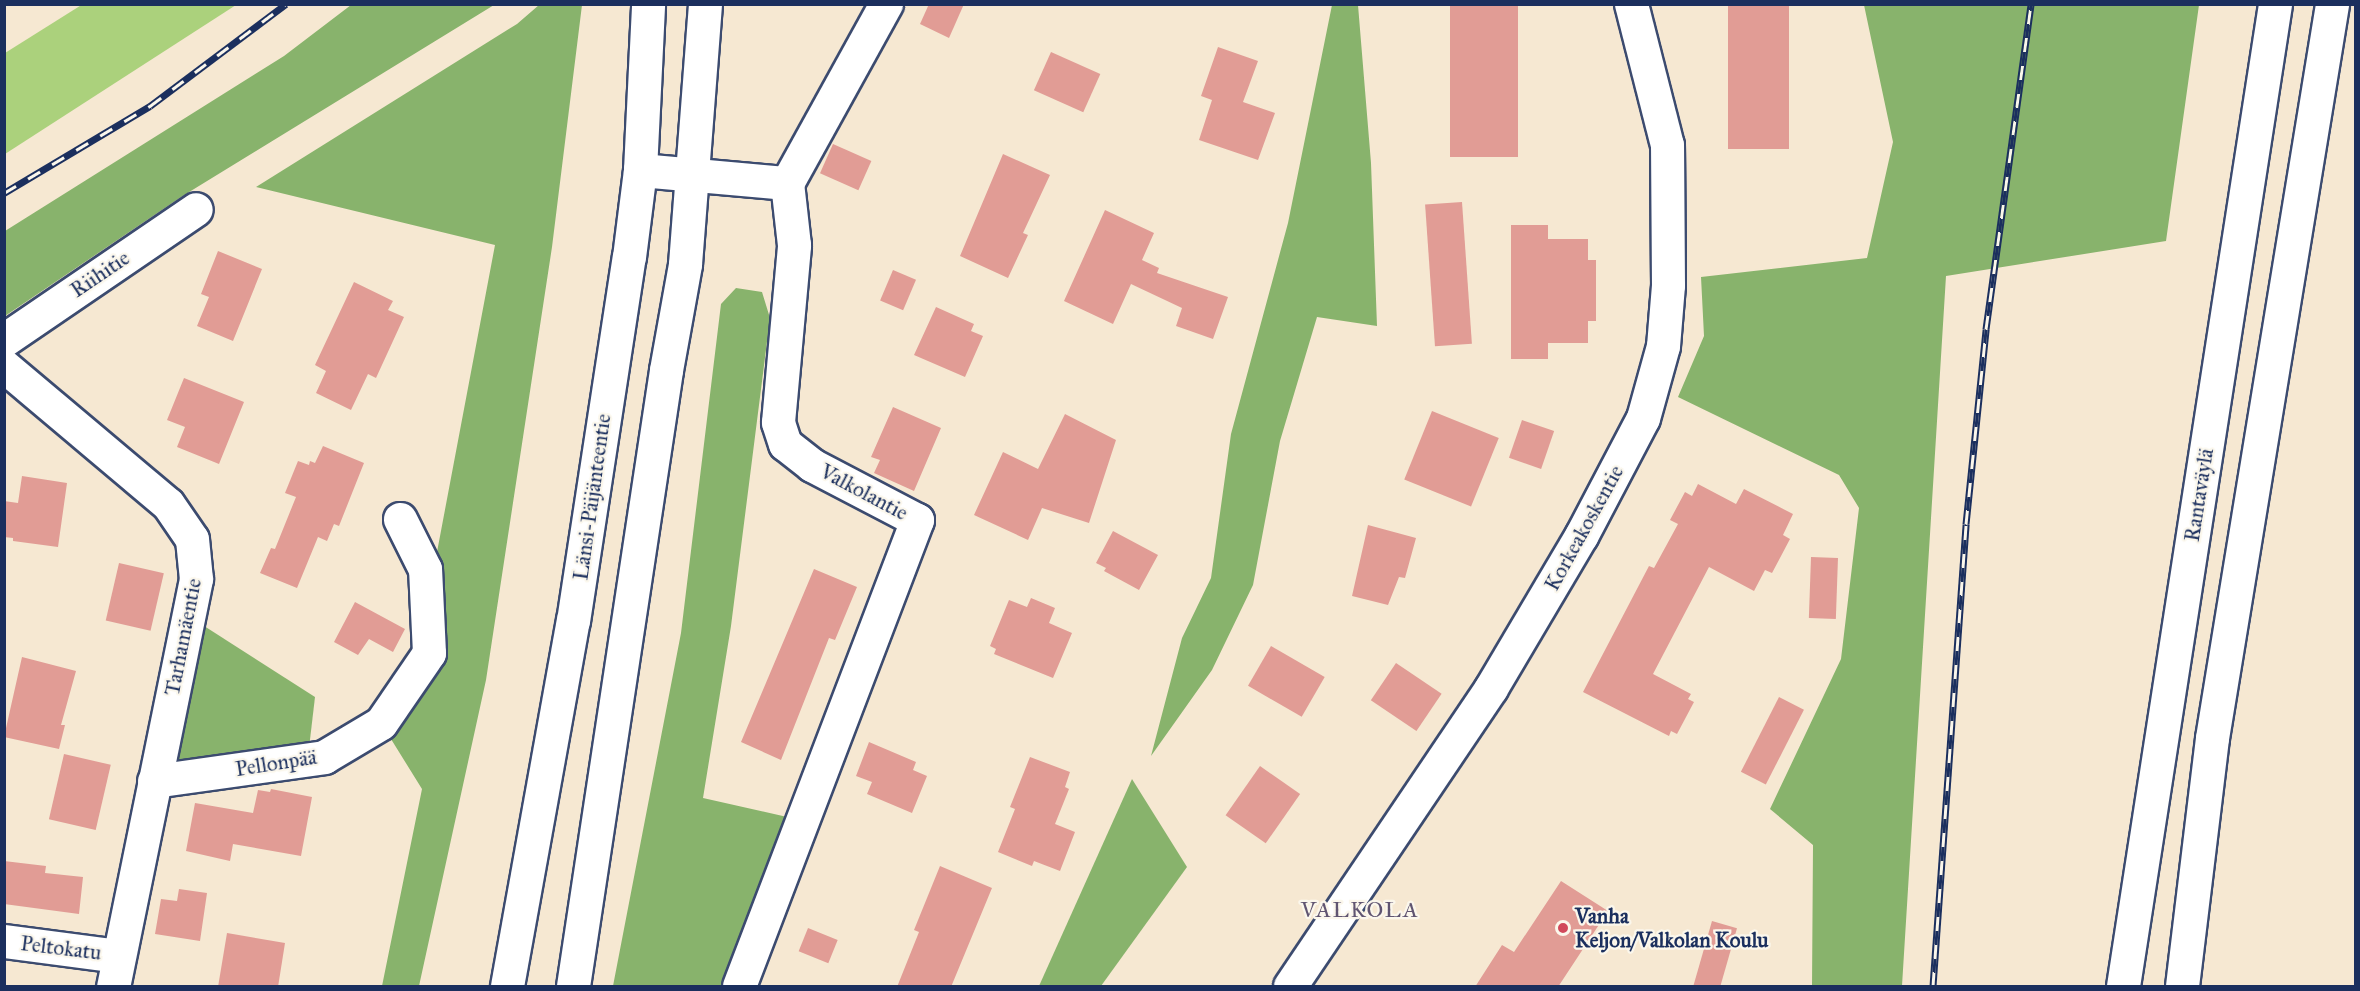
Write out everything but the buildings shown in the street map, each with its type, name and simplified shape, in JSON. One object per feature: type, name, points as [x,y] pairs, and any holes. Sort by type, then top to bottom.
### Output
[{"type":"main road","name":"Länsi-Päijänteentie","points":[[507,987],[573,621],[629,257],[640,170],[648,4]]},
{"type":"main road","points":[[573,987],[666,370],[685,264],[705,4]]},
{"type":"main road","points":[[640,170],[787,183],[886,4]]},
{"type":"main road","name":"Korkeakoskentie","points":[[1290,987],[1502,670],[1581,536],[1643,418],[1663,346],[1668,285],[1667,145],[1631,4]]},
{"type":"main road","name":"Rantaväylä","points":[[2122,987],[2275,4]]},
{"type":"main road","points":[[2182,987],[2212,738],[2332,4]]},
{"type":"main road","name":"Valkolantie","points":[[739,987],[917,520],[812,465],[785,444],[778,422],[794,244],[787,183]]},
{"type":"main road","name":"Riihitie","points":[[4,340],[196,209]]},
{"type":"main road","name":"Tarhamäentie","points":[[4,366],[168,504],[192,539],[196,579],[116,971]]},
{"type":"main road","name":"Pellonpää","points":[[154,781],[324,757],[381,723],[429,653],[425,569],[400,519]]},
{"type":"main road","name":"Peltokatu","points":[[4,941],[116,971]]},
{"type":"green space","points":[[83,4],[236,5],[5,154],[5,53]]},
{"type":"green space","points":[[351,5],[494,5],[181,197],[5,316],[5,231],[284,56]]},
{"type":"green space","points":[[539,5],[582,5],[552,247],[486,680],[419,986],[382,986],[422,789],[386,731],[444,653],[437,552],[495,245],[256,187],[517,24]]},
{"type":"green space","points":[[1332,5],[1358,5],[1371,163],[1377,326],[1317,317],[1280,441],[1253,585],[1212,670],[1151,756],[1182,638],[1211,578],[1231,434],[1288,223]]},
{"type":"green space","points":[[1864,5],[2199,5],[2166,241],[1946,276],[1902,986],[1812,986],[1813,845],[1770,809],[1841,659],[1859,508],[1839,475],[1678,397],[1704,336],[1701,277],[1867,258],[1893,142]]},
{"type":"green space","points":[[736,288],[762,292],[770,318],[731,626],[703,798],[796,819],[727,986],[613,986],[681,633],[721,304]]},
{"type":"green space","points":[[201,624],[315,697],[309,748],[174,763]]},
{"type":"green space","points":[[1132,779],[1187,867],[1101,986],[1039,986]]},
{"type":"railway","points":[[4,193],[150,106],[286,4]]},
{"type":"railway","points":[[1933,986],[1966,524],[1986,329],[2031,4]]},
{"type":"place","name":"Vanha Keljon/Valkolan Koulu","points":[[1563,928]]},
{"type":"district","name":"VALKOLA","points":[[1360,910]]}]
